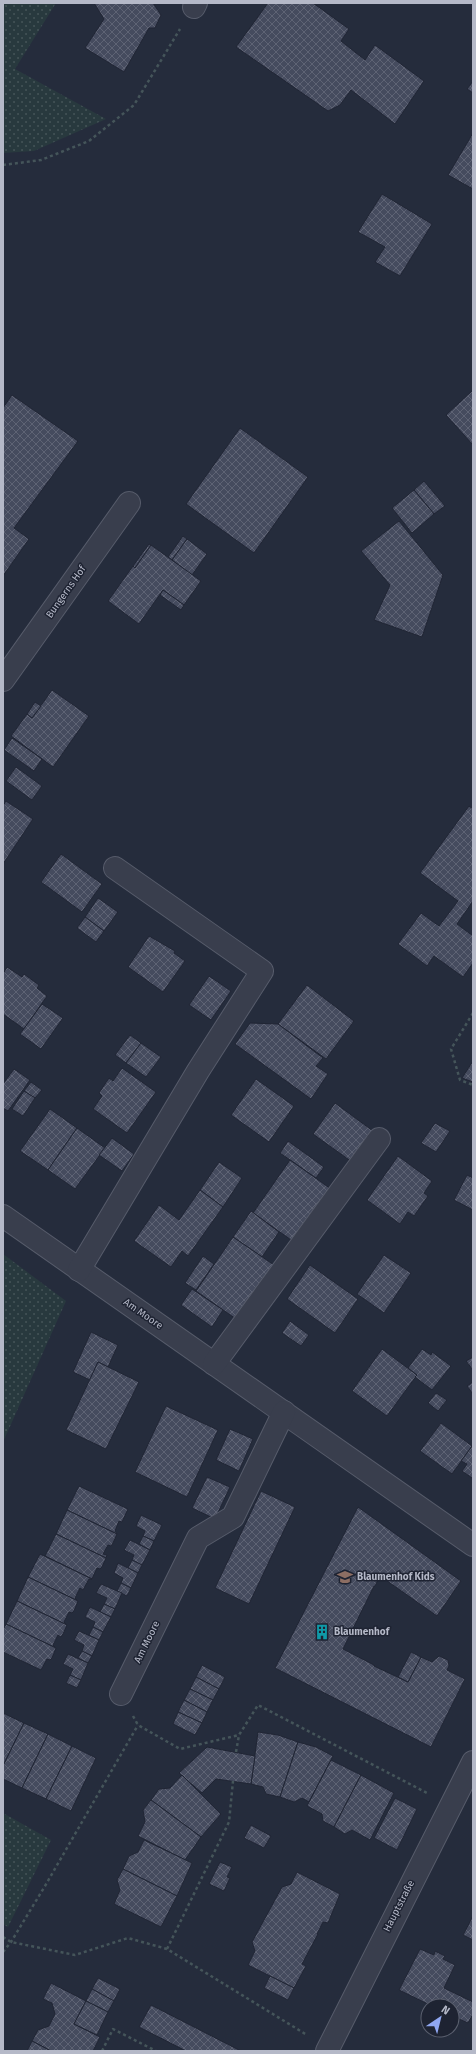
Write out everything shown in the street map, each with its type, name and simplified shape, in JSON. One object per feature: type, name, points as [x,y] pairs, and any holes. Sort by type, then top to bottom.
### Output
[{"type":"street","name":"Bungerns Hof","points":[[3,680],[129,503]]},
{"type":"street","points":[[79,1270],[198,1071],[262,971],[115,868]]},
{"type":"street","points":[[214,1364],[379,1139]]},
{"type":"street","name":"Am Moore","points":[[3,1216],[473,1545]]},
{"type":"street","name":"Am Moore","points":[[122,1694],[198,1538],[233,1517],[284,1412]]},
{"type":"street","name":"Hauptstraße","points":[[328,2049],[473,1762]]},
{"type":"path","points":[[3,165],[41,160],[89,141],[134,105],[195,5]]},
{"type":"path","points":[[473,1013],[451,1049],[460,1080],[473,1085]]},
{"type":"path","points":[[122,1694],[138,1725],[180,1749],[238,1735]]},
{"type":"path","points":[[236,1752],[238,1735],[258,1705],[450,1806]]},
{"type":"path","points":[[3,1952],[12,1942],[138,1725]]},
{"type":"path","points":[[167,1949],[229,1822],[233,1781]]},
{"type":"path","points":[[3,1937],[12,1942],[75,1955],[128,1938],[167,1949],[328,2049]]},
{"type":"path","points":[[102,2051],[113,2029],[156,2051]]},
{"type":"shaded area","points":[[3,3],[56,3],[15,69],[106,119],[34,151],[3,153]]},
{"type":"shaded area","points":[[3,1254],[66,1301],[3,1442]]},
{"type":"shaded area","points":[[3,1813],[51,1840],[8,1927],[3,1924]]},
{"type":"building","points":[[94,3],[153,3],[161,15],[155,28],[149,28],[124,72],[85,48],[104,19]]},
{"type":"building","points":[[268,3],[313,3],[349,29],[341,41],[365,60],[375,45],[424,81],[395,124],[351,90],[340,105],[328,111],[236,47]]},
{"type":"building","points":[[473,81],[473,93],[467,89]]},
{"type":"building","points":[[473,133],[473,189],[448,175]]},
{"type":"building","points":[[382,194],[432,224],[400,276],[375,262],[385,247],[358,232]]},
{"type":"building","points":[[473,390],[473,445],[446,415]]},
{"type":"building","points":[[12,395],[78,441],[14,528],[29,539],[3,576],[3,408]]},
{"type":"building","points":[[240,428],[308,477],[254,553],[186,504]]},
{"type":"building","points":[[424,481],[445,506],[434,514],[414,490]]},
{"type":"building","points":[[414,490],[434,514],[412,533],[392,508]]},
{"type":"building","points":[[399,521],[443,575],[422,637],[374,620],[390,585],[361,551]]},
{"type":"building","points":[[183,536],[187,539],[172,560],[168,557]]},
{"type":"building","points":[[187,539],[207,554],[192,575],[172,560]]},
{"type":"building","points":[[149,544],[151,545],[135,568],[133,566]]},
{"type":"building","points":[[151,545],[201,581],[184,605],[163,590],[139,624],[108,601],[133,566],[135,568]]},
{"type":"building","points":[[163,590],[184,605],[181,610],[160,595]]},
{"type":"building","points":[[52,690],[89,716],[53,767],[11,736],[27,714],[32,718]]},
{"type":"building","points":[[35,702],[41,706],[32,718],[27,714]]},
{"type":"building","points":[[12,738],[42,759],[34,771],[4,750]]},
{"type":"building","points":[[16,767],[42,786],[32,800],[6,781]]},
{"type":"building","points":[[6,801],[33,819],[3,864],[3,806]]},
{"type":"building","points":[[469,806],[473,809],[473,901],[457,924],[473,936],[473,963],[463,977],[434,956],[427,966],[398,944],[421,913],[439,926],[458,901],[420,873]]},
{"type":"building","points":[[61,854],[102,884],[82,912],[41,882]]},
{"type":"building","points":[[98,898],[118,912],[104,931],[85,917]]},
{"type":"building","points":[[85,917],[104,931],[96,942],[77,928]]},
{"type":"building","points":[[149,936],[175,951],[174,953],[185,961],[163,992],[128,967]]},
{"type":"building","points":[[7,967],[22,977],[24,974],[39,985],[37,988],[47,996],[24,1029],[3,1014],[3,974]]},
{"type":"building","points":[[209,976],[231,991],[211,1020],[189,1005]]},
{"type":"building","points":[[307,985],[354,1021],[326,1059],[278,1024]]},
{"type":"building","points":[[42,1004],[63,1018],[41,1049],[20,1034]]},
{"type":"building","points":[[250,1023],[278,1024],[323,1058],[316,1066],[328,1074],[311,1099],[235,1044]]},
{"type":"building","points":[[130,1035],[141,1043],[126,1063],[115,1055]]},
{"type":"building","points":[[141,1043],[161,1057],[146,1077],[126,1063]]},
{"type":"building","points":[[473,1061],[473,1082],[462,1078]]},
{"type":"building","points":[[122,1068],[156,1092],[127,1133],[93,1109],[102,1096],[99,1093],[109,1078],[113,1081]]},
{"type":"building","points":[[14,1069],[30,1080],[8,1111],[3,1108],[3,1084]]},
{"type":"building","points":[[256,1079],[294,1106],[269,1142],[231,1115]]},
{"type":"building","points":[[31,1082],[42,1090],[35,1098],[24,1091]]},
{"type":"building","points":[[24,1091],[35,1098],[23,1116],[12,1109]]},
{"type":"building","points":[[335,1103],[373,1131],[352,1162],[313,1134]]},
{"type":"building","points":[[50,1109],[77,1128],[48,1170],[20,1151]]},
{"type":"building","points":[[435,1123],[450,1131],[436,1152],[421,1143]]},
{"type":"building","points":[[77,1128],[105,1148],[75,1189],[48,1170]]},
{"type":"building","points":[[112,1138],[134,1154],[122,1171],[99,1155]]},
{"type":"building","points":[[288,1141],[324,1167],[316,1178],[280,1153]]},
{"type":"building","points":[[398,1156],[432,1181],[424,1193],[428,1196],[414,1216],[408,1212],[400,1224],[367,1200]]},
{"type":"building","points":[[290,1160],[331,1189],[294,1242],[253,1213]]},
{"type":"building","points":[[219,1162],[242,1178],[223,1207],[200,1190]]},
{"type":"building","points":[[467,1175],[473,1178],[473,1210],[454,1200]]},
{"type":"building","points":[[200,1190],[223,1207],[188,1256],[182,1251],[171,1267],[134,1241],[159,1205],[179,1220]]},
{"type":"building","points":[[251,1211],[279,1232],[262,1257],[233,1237]]},
{"type":"building","points":[[233,1237],[274,1265],[236,1319],[196,1291]]},
{"type":"building","points":[[384,1255],[411,1273],[384,1313],[357,1294]]},
{"type":"building","points":[[203,1256],[214,1264],[196,1290],[185,1283]]},
{"type":"building","points":[[310,1265],[358,1299],[335,1333],[287,1299]]},
{"type":"building","points":[[192,1289],[223,1310],[212,1327],[181,1305]]},
{"type":"building","points":[[290,1321],[309,1335],[301,1346],[282,1333]]},
{"type":"building","points":[[91,1332],[118,1345],[108,1367],[98,1362],[90,1380],[73,1372]]},
{"type":"building","points":[[382,1349],[417,1375],[387,1416],[352,1391]]},
{"type":"building","points":[[422,1349],[431,1355],[432,1352],[451,1366],[432,1390],[415,1377],[417,1375],[408,1368]]},
{"type":"building","points":[[473,1357],[473,1370],[466,1361]]},
{"type":"building","points":[[98,1362],[139,1382],[106,1449],[66,1430]]},
{"type":"building","points":[[473,1382],[473,1394],[467,1386]]},
{"type":"building","points":[[436,1393],[447,1400],[438,1411],[428,1403]]},
{"type":"building","points":[[166,1406],[218,1430],[187,1497],[135,1472]]},
{"type":"building","points":[[441,1423],[472,1446],[452,1474],[420,1451]]},
{"type":"building","points":[[230,1429],[253,1439],[239,1471],[216,1460]]},
{"type":"building","points":[[473,1445],[472,1478],[462,1471],[467,1464],[461,1461]]},
{"type":"building","points":[[207,1477],[230,1487],[215,1519],[192,1508]]},
{"type":"building","points":[[79,1486],[128,1509],[122,1522],[119,1521],[115,1531],[117,1534],[67,1510]]},
{"type":"building","points":[[261,1491],[295,1507],[249,1604],[215,1588]]},
{"type":"building","name":"Blaumenhof","points":[[358,1507],[461,1581],[437,1616],[380,1576],[343,1649],[408,1682],[421,1657],[432,1662],[439,1656],[448,1660],[449,1666],[447,1670],[465,1679],[431,1747],[275,1668]]},
{"type":"building","points":[[67,1510],[117,1534],[111,1546],[108,1545],[103,1554],[107,1555],[106,1558],[56,1534]]},
{"type":"building","points":[[141,1515],[162,1525],[154,1541],[143,1536],[145,1531],[136,1526]]},
{"type":"building","points":[[56,1534],[106,1558],[102,1567],[100,1569],[97,1568],[92,1579],[45,1556]]},
{"type":"building","points":[[143,1536],[154,1541],[150,1550],[139,1544]]},
{"type":"building","points":[[130,1540],[150,1550],[142,1565],[132,1560],[134,1555],[124,1550]]},
{"type":"building","points":[[40,1554],[92,1579],[89,1579],[83,1590],[80,1588],[75,1598],[78,1601],[28,1577]]},
{"type":"building","points":[[132,1560],[142,1565],[138,1573],[128,1568]]},
{"type":"building","points":[[118,1563],[138,1573],[131,1588],[121,1583],[123,1578],[114,1573]]},
{"type":"building","points":[[28,1577],[78,1601],[74,1611],[72,1613],[69,1612],[64,1622],[67,1625],[17,1601]]},
{"type":"building","points":[[121,1583],[131,1588],[127,1596],[117,1591]]},
{"type":"building","points":[[101,1584],[122,1593],[115,1609],[104,1604],[107,1598],[96,1593]]},
{"type":"building","points":[[17,1601],[67,1625],[61,1637],[58,1635],[53,1645],[56,1648],[6,1624]]},
{"type":"building","points":[[104,1604],[115,1609],[111,1617],[100,1612]]},
{"type":"building","points":[[90,1607],[111,1617],[103,1632],[93,1627],[95,1622],[85,1617]]},
{"type":"building","points":[[6,1624],[56,1648],[52,1658],[50,1660],[47,1659],[41,1670],[3,1652],[3,1630]]},
{"type":"building","points":[[93,1627],[103,1632],[99,1640],[89,1635]]},
{"type":"building","points":[[79,1631],[99,1640],[92,1656],[82,1651],[84,1645],[74,1640]]},
{"type":"building","points":[[82,1651],[92,1656],[88,1663],[78,1658]]},
{"type":"building","points":[[411,1652],[421,1657],[408,1682],[398,1677]]},
{"type":"building","points":[[68,1654],[88,1663],[81,1680],[70,1675],[73,1669],[63,1664]]},
{"type":"building","points":[[202,1665],[225,1677],[219,1689],[196,1677]]},
{"type":"building","points":[[70,1675],[81,1680],[77,1688],[66,1683]]},
{"type":"building","points":[[196,1677],[219,1689],[213,1700],[190,1689]]},
{"type":"building","points":[[190,1689],[213,1700],[207,1712],[184,1700]]},
{"type":"building","points":[[184,1700],[207,1712],[202,1723],[178,1712]]},
{"type":"building","points":[[178,1712],[202,1723],[195,1735],[173,1724]]},
{"type":"building","points":[[3,1713],[24,1723],[3,1766]]},
{"type":"building","points":[[24,1723],[48,1734],[22,1788],[3,1779],[3,1766]]},
{"type":"building","points":[[258,1732],[278,1735],[298,1742],[280,1797],[266,1794],[263,1787],[251,1784]]},
{"type":"building","points":[[48,1734],[72,1746],[46,1799],[22,1788]]},
{"type":"building","points":[[298,1742],[316,1747],[333,1756],[309,1802],[302,1798],[294,1802],[280,1797]]},
{"type":"building","points":[[72,1746],[96,1758],[71,1811],[46,1799]]},
{"type":"building","points":[[207,1747],[255,1756],[251,1784],[216,1779],[202,1793],[179,1773]]},
{"type":"building","points":[[331,1760],[361,1775],[334,1827],[323,1821],[322,1814],[307,1806]]},
{"type":"building","points":[[182,1775],[221,1814],[201,1837],[151,1800],[159,1789],[170,1788]]},
{"type":"building","points":[[361,1775],[394,1793],[370,1840],[352,1830],[345,1834],[334,1827]]},
{"type":"building","points":[[395,1798],[417,1809],[397,1850],[374,1838]]},
{"type":"building","points":[[151,1800],[201,1837],[185,1860],[138,1836],[145,1822],[143,1810]]},
{"type":"building","points":[[251,1825],[271,1836],[264,1848],[244,1838]]},
{"type":"building","points":[[144,1840],[192,1863],[177,1896],[123,1869],[129,1856],[138,1852]]},
{"type":"building","points":[[220,1862],[232,1867],[227,1877],[230,1878],[224,1891],[209,1884]]},
{"type":"building","points":[[123,1869],[177,1896],[161,1927],[114,1904],[120,1890],[117,1880]]},
{"type":"building","points":[[297,1872],[340,1894],[328,1923],[323,1922],[302,1964],[306,1966],[294,1988],[248,1965],[255,1951],[252,1942],[282,1887],[291,1884]]},
{"type":"building","points":[[473,1916],[473,1940],[463,1935]]},
{"type":"building","points":[[420,1949],[434,1955],[435,1951],[445,1956],[443,1959],[455,1965],[444,1988],[473,2002],[473,2014],[468,2023],[460,2020],[460,1998],[420,1998],[420,2000],[399,1990]]},
{"type":"building","points":[[270,1976],[294,1988],[288,2000],[264,1988]]},
{"type":"building","points":[[98,1978],[120,1989],[114,2001],[92,1989]]},
{"type":"building","points":[[51,1983],[86,2001],[74,2024],[100,2037],[93,2051],[51,2051],[32,2041],[38,2030],[49,2026],[55,2014],[52,2003],[43,1999]]},
{"type":"building","points":[[92,1989],[114,2001],[108,2012],[86,2001]]},
{"type":"building","points":[[86,2001],[108,2012],[97,2035],[74,2024]]},
{"type":"building","points":[[151,2005],[241,2051],[186,2051],[139,2027]]},
{"type":"building","points":[[32,2041],[51,2051],[27,2051]]},
{"type":"place","name":"Blaumenhof Kids","points":[[345,1577]]},
{"type":"place","name":"Blaumenhof","points":[[322,1632]]}]
